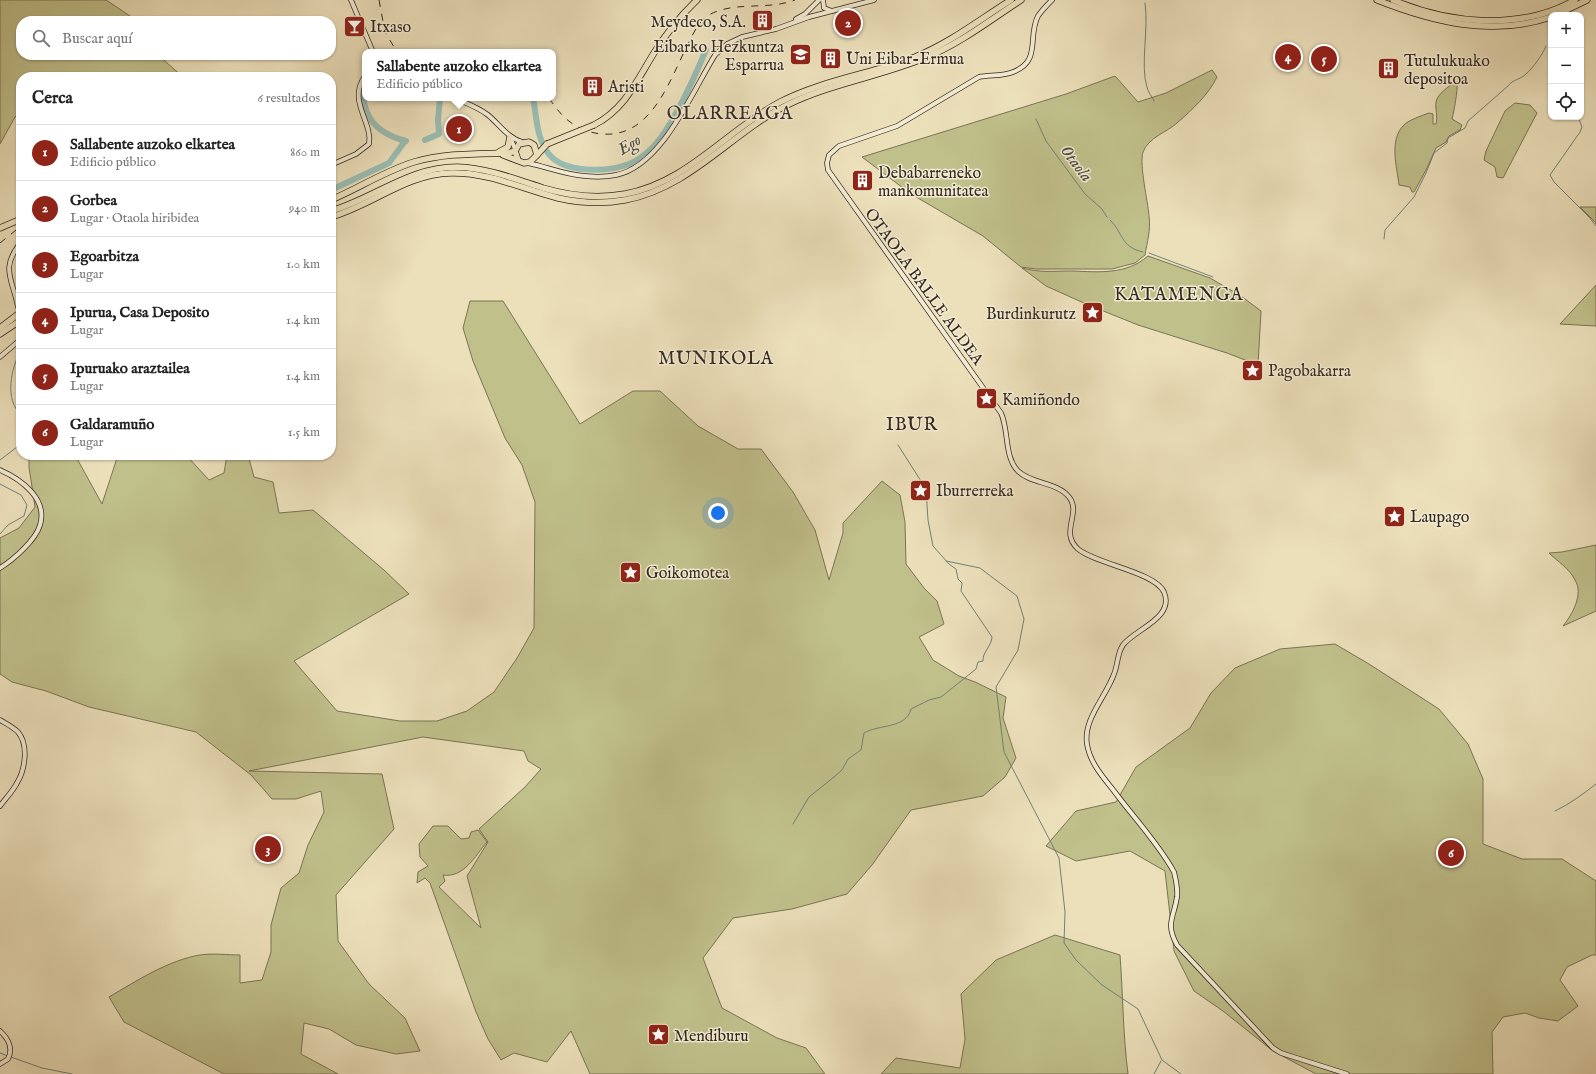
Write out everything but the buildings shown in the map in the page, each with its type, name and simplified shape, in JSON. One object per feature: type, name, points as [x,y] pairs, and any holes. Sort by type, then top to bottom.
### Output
[{"type":"highway","points":[[499,154],[515,150],[522,142],[541,146],[547,144],[594,125],[611,115],[623,104],[664,38],[697,0]]},
{"type":"highway","points":[[336,209],[402,181],[447,167],[468,168],[497,173],[559,192],[600,197],[633,193],[652,187],[697,164],[762,112],[794,96],[824,84],[901,62],[934,48],[962,33],[1011,0]]},
{"type":"highway","points":[[726,142],[767,116],[808,95],[885,72],[938,52],[973,33],[1021,0]]},
{"type":"highway","points":[[1377,0],[1412,14],[1442,22],[1464,25],[1500,22],[1531,22],[1548,18]]},
{"type":"highway","points":[[1394,0],[1428,12],[1464,19],[1500,22],[1542,14],[1575,0]]},
{"type":"highway","points":[[1562,12],[1587,0]]},
{"type":"highway","points":[[489,153],[506,149],[509,144],[510,136]]},
{"type":"highway","points":[[532,143],[536,148],[536,157]]},
{"type":"highway","points":[[336,198],[414,162],[446,155],[489,153],[499,154],[527,163],[536,157],[541,146]]},
{"type":"highway","points":[[515,150],[518,160]]},
{"type":"highway","points":[[336,215],[353,209],[402,181]]},
{"type":"highway","points":[[0,228],[16,220]]},
{"type":"highway","points":[[0,328],[16,313]]},
{"type":"highway","points":[[0,334],[16,323]]},
{"type":"main road","points":[[351,0],[372,49]]},
{"type":"main road","points":[[772,30],[798,18],[819,0]]},
{"type":"main road","points":[[823,0],[824,8],[832,11]]},
{"type":"main road","points":[[527,163],[572,174],[600,176],[616,175],[642,162],[663,142],[715,55],[727,44],[735,40],[874,0]]},
{"type":"main road","name":"OTAOLA BALLE ALDEA","points":[[1052,0],[1044,7],[1037,17],[1032,54],[1023,68],[1012,73],[992,74],[980,77],[897,126],[839,146],[833,150],[827,163],[828,170],[835,182],[1001,413],[1004,421],[1010,456],[1018,471],[1026,476],[1046,483],[1069,497],[1073,504],[1070,536],[1078,549],[1157,583],[1164,592],[1166,604],[1162,613],[1129,638],[1121,647],[1112,680],[1090,723],[1087,744],[1096,767],[1174,872],[1177,891],[1170,920],[1173,937],[1185,954],[1273,1048],[1281,1053],[1347,1074]]},
{"type":"main road","points":[[336,163],[356,154],[369,144],[359,99],[362,83]]},
{"type":"main road","points":[[460,101],[487,114],[510,136],[522,142]]},
{"type":"main road","points":[[510,136],[515,150]]},
{"type":"main road","points":[[536,157],[541,166]]},
{"type":"main road","points":[[16,247],[9,255],[4,269],[16,302]]},
{"type":"main road","points":[[0,357],[16,343]]},
{"type":"main road","points":[[0,470],[10,474],[27,486],[41,508],[42,518],[40,527],[15,558],[0,568]]},
{"type":"main road","points":[[0,720],[13,727],[20,734],[24,751],[22,774],[17,784],[0,806]]},
{"type":"main road","points":[[0,1031],[9,1042],[10,1049],[8,1060],[0,1064]]},
{"type":"green space","points":[[0,0],[106,0],[130,16],[16,16],[16,60],[164,60],[177,72],[16,72],[16,116],[0,144]]},
{"type":"green space","points":[[1212,70],[1217,77],[1205,96],[1177,123],[1145,147],[1142,165],[1148,209],[1149,231],[1145,255],[1135,263],[1112,269],[1036,269],[1021,267],[983,236],[911,194],[862,157],[1066,94],[1115,76],[1138,102],[1166,93]]},
{"type":"green space","points":[[1454,82],[1457,82],[1457,90],[1452,119],[1462,125],[1460,130],[1449,136],[1446,142],[1436,148],[1414,192],[1412,192],[1410,187],[1399,185],[1395,154],[1396,139],[1403,126],[1415,118],[1429,113],[1433,114],[1433,124],[1436,124],[1437,99],[1441,93]]},
{"type":"green space","points":[[1515,103],[1530,105],[1537,113],[1503,178],[1497,177],[1495,167],[1484,160],[1486,151],[1505,111]]},
{"type":"green space","points":[[1580,207],[1596,207],[1596,223]]},
{"type":"green space","points":[[1148,256],[1210,278],[1241,296],[1261,311],[1258,365],[1227,353],[1138,325],[1086,304],[1046,286],[1022,268],[1035,271],[1102,272],[1131,266]]},
{"type":"green space","points":[[1596,285],[1596,326],[1560,324]]},
{"type":"green space","points":[[470,301],[503,301],[580,424],[633,391],[660,391],[698,426],[738,449],[761,449],[793,492],[815,530],[829,580],[843,533],[843,523],[882,481],[900,495],[905,522],[906,564],[924,588],[937,601],[944,624],[919,637],[933,660],[959,676],[1006,697],[1003,718],[1016,758],[1005,777],[983,796],[911,810],[872,865],[847,894],[792,909],[733,918],[703,958],[722,1008],[777,1038],[806,1048],[825,1074],[590,1074],[571,1031],[547,1062],[514,1053],[501,1060],[488,1039],[476,1012],[430,883],[425,878],[417,883],[418,872],[428,866],[420,857],[419,844],[433,826],[448,826],[461,839],[469,838],[471,832],[478,830],[487,842],[463,870],[450,875],[443,875],[445,881],[439,887],[481,928],[467,876],[488,842],[479,829],[525,787],[541,769],[528,761],[524,751],[423,737],[249,771],[382,774],[394,829],[336,895],[338,941],[369,984],[405,1018],[420,1051],[396,1054],[356,1045],[329,1029],[304,1023],[301,1054],[338,1074],[224,1074],[124,1022],[109,997],[141,978],[176,961],[205,954],[240,955],[240,983],[262,980],[271,952],[271,925],[281,888],[299,873],[308,845],[324,812],[321,791],[296,799],[272,799],[251,775],[196,732],[89,707],[46,691],[12,682],[0,674],[0,538],[19,528],[35,507],[29,460],[78,460],[102,504],[116,460],[191,460],[209,480],[224,473],[226,460],[249,460],[254,477],[273,482],[279,513],[313,510],[384,570],[409,594],[294,661],[337,711],[400,721],[437,721],[467,711],[494,692],[517,658],[534,628],[535,502],[522,465],[505,438],[473,361],[463,328]]},
{"type":"green space","points":[[1596,545],[1596,611],[1563,626],[1576,604],[1578,598],[1577,586],[1570,572],[1549,553]]},
{"type":"green space","points":[[1335,644],[1439,709],[1468,744],[1483,779],[1483,844],[1522,859],[1562,859],[1596,881],[1596,955],[1592,955],[1567,967],[1560,980],[1578,1006],[1558,1021],[1539,1018],[1525,1013],[1503,1017],[1492,1032],[1493,1074],[1316,1074],[1273,1051],[1223,1011],[1194,991],[1174,951],[1165,871],[1130,851],[1076,861],[1046,846],[1076,811],[1116,802],[1136,767],[1190,728],[1211,693],[1235,668],[1280,649]]},
{"type":"green space","points":[[1055,935],[1120,955],[1128,1074],[881,1074],[896,1058],[960,1068],[965,1039],[961,994],[996,960]]},
{"type":"waterway","points":[[1145,3],[1146,24],[1144,69],[1148,91],[1154,101]]},
{"type":"waterway","points":[[1384,239],[1385,230],[1414,197],[1434,153],[1447,143],[1448,138],[1465,128],[1468,121],[1510,84],[1524,76],[1535,65],[1546,46]]},
{"type":"waterway","name":"Ego","points":[[534,101],[541,140],[548,153],[555,160],[564,165],[575,168],[598,170],[620,167],[632,163],[642,156],[654,146],[661,137],[683,101],[706,50]]},
{"type":"waterway","name":"Ego","points":[[364,101],[367,113],[378,128],[395,138],[406,141]]},
{"type":"waterway","name":"Ego","points":[[425,140],[439,134],[438,120],[440,101]]},
{"type":"waterway","name":"Otaola","points":[[1036,119],[1046,141],[1085,194],[1102,209],[1107,217]]},
{"type":"waterway","points":[[1579,120],[1582,127],[1580,132],[1550,175],[1554,182],[1596,226]]},
{"type":"waterway","points":[[336,188],[389,163],[405,141]]},
{"type":"waterway","name":"Otaola","points":[[1110,220],[1130,247],[1143,252]]},
{"type":"waterway","name":"Otaola","points":[[1149,253],[1213,277]]},
{"type":"waterway","points":[[16,360],[11,383],[12,401],[16,408]]},
{"type":"waterway","name":"Iburrerreka","points":[[793,824],[809,797],[842,770],[848,759],[861,750],[864,733],[898,723],[904,720],[911,709],[929,700],[941,697],[976,669],[978,662],[983,661],[984,655],[992,640],[992,637],[961,591],[962,583],[958,579],[956,569],[949,564],[933,546],[928,520],[926,489],[898,445]]},
{"type":"waterway","points":[[0,460],[16,448]]},
{"type":"waterway","points":[[0,484],[21,495],[27,505],[24,516],[8,525],[0,534]]},
{"type":"waterway","points":[[946,561],[980,568],[1017,596],[1024,619],[1018,650],[996,687],[1004,752],[1059,858],[1065,912],[1064,943],[1076,960],[1102,985],[1138,1009],[1162,1060],[1181,1074]]},
{"type":"waterway","points":[[1555,811],[1571,802],[1596,784]]},
{"type":"waterway","points":[[0,1053],[8,1056]]},
{"type":"waterway","points":[[11,1057],[42,1068],[72,1074]]},
{"type":"waterway","points":[[1154,1074],[1161,1061]]},
{"type":"railway","points":[[379,0],[385,32],[395,49]]},
{"type":"railway","points":[[551,101],[565,118],[578,127],[593,133],[619,133],[633,127],[646,117],[656,105],[673,76],[695,30],[707,16],[728,8],[773,5],[795,0]]},
{"type":"railway","points":[[0,243],[16,230]]},
{"type":"place","name":"Meydeco, S.A.","points":[[762,21]]},
{"type":"place","name":"Gorbea","points":[[848,23]]},
{"type":"place","name":"Itxaso","points":[[354,26]]},
{"type":"place","name":"Eibarko Hezkuntza Esparrua","points":[[800,55]]},
{"type":"place","name":"Ipurua, Casa Deposito","points":[[1288,57]]},
{"type":"place","name":"Uni Eibar-Ermua","points":[[830,58]]},
{"type":"place","name":"Ipuruako araztailea","points":[[1324,59]]},
{"type":"place","name":"Tutulukuako depositoa","points":[[1388,69]]},
{"type":"place","name":"Aristi","points":[[593,86]]},
{"type":"place","name":"Sallabente auzoko elkartea","points":[[459,129]]},
{"type":"place","name":"Debabarreneko mankomunitatea","points":[[862,181]]},
{"type":"place","name":"Burdinkurutz","points":[[1092,313]]},
{"type":"place","name":"Pagobakarra","points":[[1253,370]]},
{"type":"place","name":"Kamiñondo","points":[[986,399]]},
{"type":"place","name":"Iburrerreka","points":[[920,490]]},
{"type":"place","name":"Laupago","points":[[1394,516]]},
{"type":"place","name":"Goikomotea","points":[[630,572]]},
{"type":"place","name":"Egoarbitza","points":[[268,849]]},
{"type":"place","name":"Galdaramuño","points":[[1451,853]]},
{"type":"place","name":"Mendiburu","points":[[658,1035]]},
{"type":"district","name":"OLARREAGA","points":[[730,113]]},
{"type":"district","name":"KATAMENGA","points":[[1179,294]]},
{"type":"district","name":"MUNIKOLA","points":[[716,358]]},
{"type":"district","name":"IBUR","points":[[912,424]]}]
